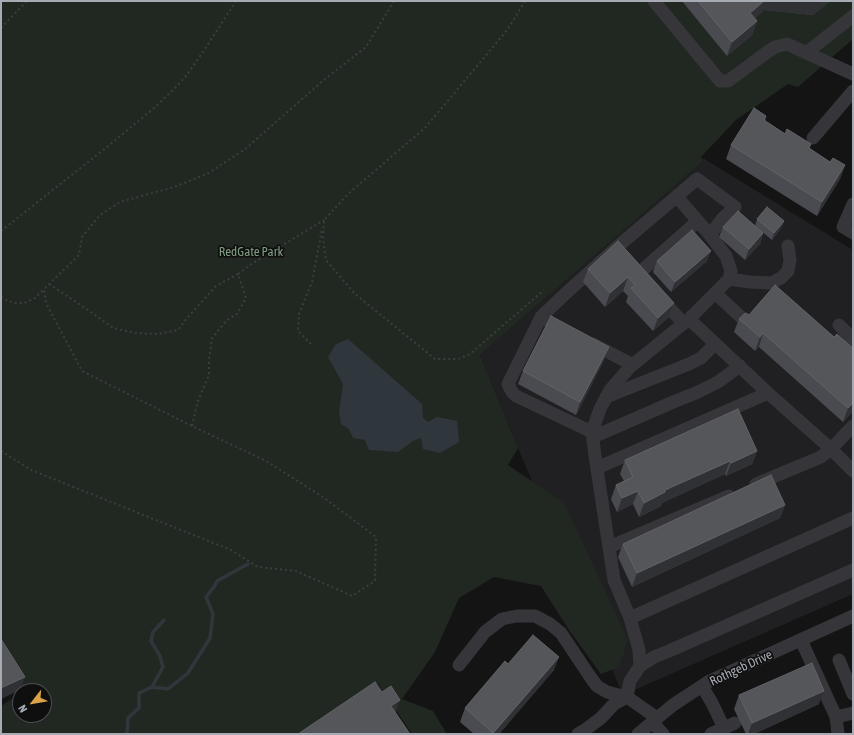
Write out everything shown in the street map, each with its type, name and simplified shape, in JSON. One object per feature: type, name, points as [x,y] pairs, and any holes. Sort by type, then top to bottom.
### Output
[{"type":"street","points":[[654,1],[720,81],[728,81],[766,53],[786,44],[853,74]]},
{"type":"street","points":[[806,53],[853,16]]},
{"type":"street","points":[[813,138],[853,91]]},
{"type":"street","points":[[710,235],[734,207],[697,179],[616,248],[542,317],[508,384],[516,396],[592,435],[698,392],[718,382],[740,366]]},
{"type":"street","points":[[640,666],[639,650],[630,618],[614,580],[592,435],[600,409],[610,390],[633,365],[686,321],[729,279],[730,271],[726,256],[677,197]]},
{"type":"street","points":[[848,230],[853,204]]},
{"type":"street","points":[[639,274],[698,221]]},
{"type":"street","points":[[729,279],[771,283],[781,278],[788,271],[790,260],[788,246]]},
{"type":"street","points":[[616,248],[651,287],[686,321],[740,366],[853,471]]},
{"type":"street","points":[[715,293],[743,318]]},
{"type":"street","points":[[542,317],[562,328]]},
{"type":"street","points":[[839,325],[853,339]]},
{"type":"street","points":[[584,339],[633,365]]},
{"type":"street","points":[[606,397],[695,361],[701,358],[715,344]]},
{"type":"street","points":[[597,468],[768,393]]},
{"type":"street","points":[[609,547],[821,456],[831,449],[853,426]]},
{"type":"street","points":[[630,618],[853,518]]},
{"type":"street","points":[[627,697],[630,681],[640,666],[654,657],[853,570]]},
{"type":"street","points":[[459,665],[485,632],[502,619],[517,616],[535,616],[550,624],[560,633],[597,686],[607,692],[627,697],[655,720],[664,734]]},
{"type":"street","name":"Rothgeb Drive","points":[[638,734],[673,705],[708,682],[853,616]]},
{"type":"street","points":[[801,640],[836,717],[838,734]]},
{"type":"street","points":[[839,660],[853,694]]},
{"type":"street","points":[[702,686],[712,703],[730,726],[711,734]]},
{"type":"street","points":[[578,734],[601,718],[614,704],[627,697]]},
{"type":"street","points":[[836,717],[853,713]]},
{"type":"path","points":[[1,28],[27,1]]},
{"type":"path","points":[[1,231],[107,148],[175,88],[186,76],[203,52],[236,1]]},
{"type":"path","points":[[1,297],[15,303],[24,303],[35,298],[79,255],[82,237],[100,215],[120,202],[174,187],[207,174],[244,150],[366,46],[394,1]]},
{"type":"path","points":[[49,284],[113,328],[135,333],[158,334],[178,330],[216,286],[238,274],[250,265],[324,220],[348,194],[425,128],[508,29],[525,1]]},
{"type":"path","points":[[324,220],[323,239],[326,260],[355,294],[435,358],[458,359],[470,354],[544,290]]},
{"type":"path","points":[[311,344],[298,331],[300,314],[312,282],[324,220]]},
{"type":"path","points":[[192,426],[198,401],[209,375],[209,360],[212,338],[227,320],[237,314],[246,298],[238,274]]},
{"type":"path","points":[[1,451],[31,470],[231,550],[258,567],[296,571],[352,596],[375,581],[376,537],[322,497],[266,462],[82,371],[46,303],[44,289]]},
{"type":"shaded area","points":[[701,157],[853,250],[853,594],[623,695],[480,355],[702,162]]},
{"type":"shaded area","points":[[348,339],[422,404],[423,418],[428,422],[437,417],[457,421],[459,442],[440,453],[423,449],[421,438],[413,441],[398,452],[369,450],[365,440],[353,438],[349,429],[341,424],[339,412],[343,384],[328,357],[336,344]]},
{"type":"green space","name":"RedGate Park","points":[[1,1],[853,1],[853,39],[798,87],[788,84],[736,120],[701,157],[702,162],[480,355],[518,448],[508,465],[564,503],[628,640],[619,667],[601,674],[569,630],[541,586],[494,577],[459,598],[435,652],[402,699],[433,711],[447,734],[412,734],[378,684],[302,734],[1,734],[1,706],[12,699],[12,723],[52,723],[52,683],[20,683],[1,649]]},
{"type":"building","points":[[698,1],[764,1],[750,13],[757,21],[732,42]]},
{"type":"building","points":[[754,108],[766,116],[764,120],[785,134],[787,129],[811,144],[809,148],[830,162],[833,158],[845,165],[822,202],[731,145]]},
{"type":"building","points":[[767,207],[784,221],[774,233],[757,219]]},
{"type":"building","points":[[738,211],[763,233],[749,249],[723,227]]},
{"type":"building","points":[[692,230],[711,251],[675,282],[657,261]]},
{"type":"building","points":[[618,241],[674,303],[658,318],[631,288],[635,285],[628,277],[610,293],[588,269]]},
{"type":"building","points":[[775,285],[834,337],[837,334],[853,348],[853,403],[848,408],[763,333],[760,337],[739,319],[746,313],[749,315]]},
{"type":"building","points":[[551,316],[609,347],[580,402],[523,371]]},
{"type":"building","points":[[738,409],[757,451],[731,463],[730,461],[665,490],[665,492],[644,503],[638,491],[622,498],[616,485],[633,477],[625,460]]},
{"type":"building","points":[[771,475],[785,505],[637,573],[623,544]]},
{"type":"building","points":[[533,635],[559,657],[493,733],[465,708],[505,661],[508,664]]},
{"type":"building","points":[[1,639],[25,677],[1,688]]},
{"type":"building","points":[[812,663],[824,691],[752,723],[739,695]]},
{"type":"building","points":[[375,682],[382,692],[391,686],[400,700],[391,706],[410,734],[298,734]]},
{"type":"waterway","points":[[127,734],[128,718],[139,708],[139,693],[152,687],[168,689],[188,673],[210,638],[213,614],[206,597],[217,581],[248,564]]},
{"type":"waterway","points":[[152,687],[163,667],[160,656],[151,641],[153,632],[164,620]]}]
